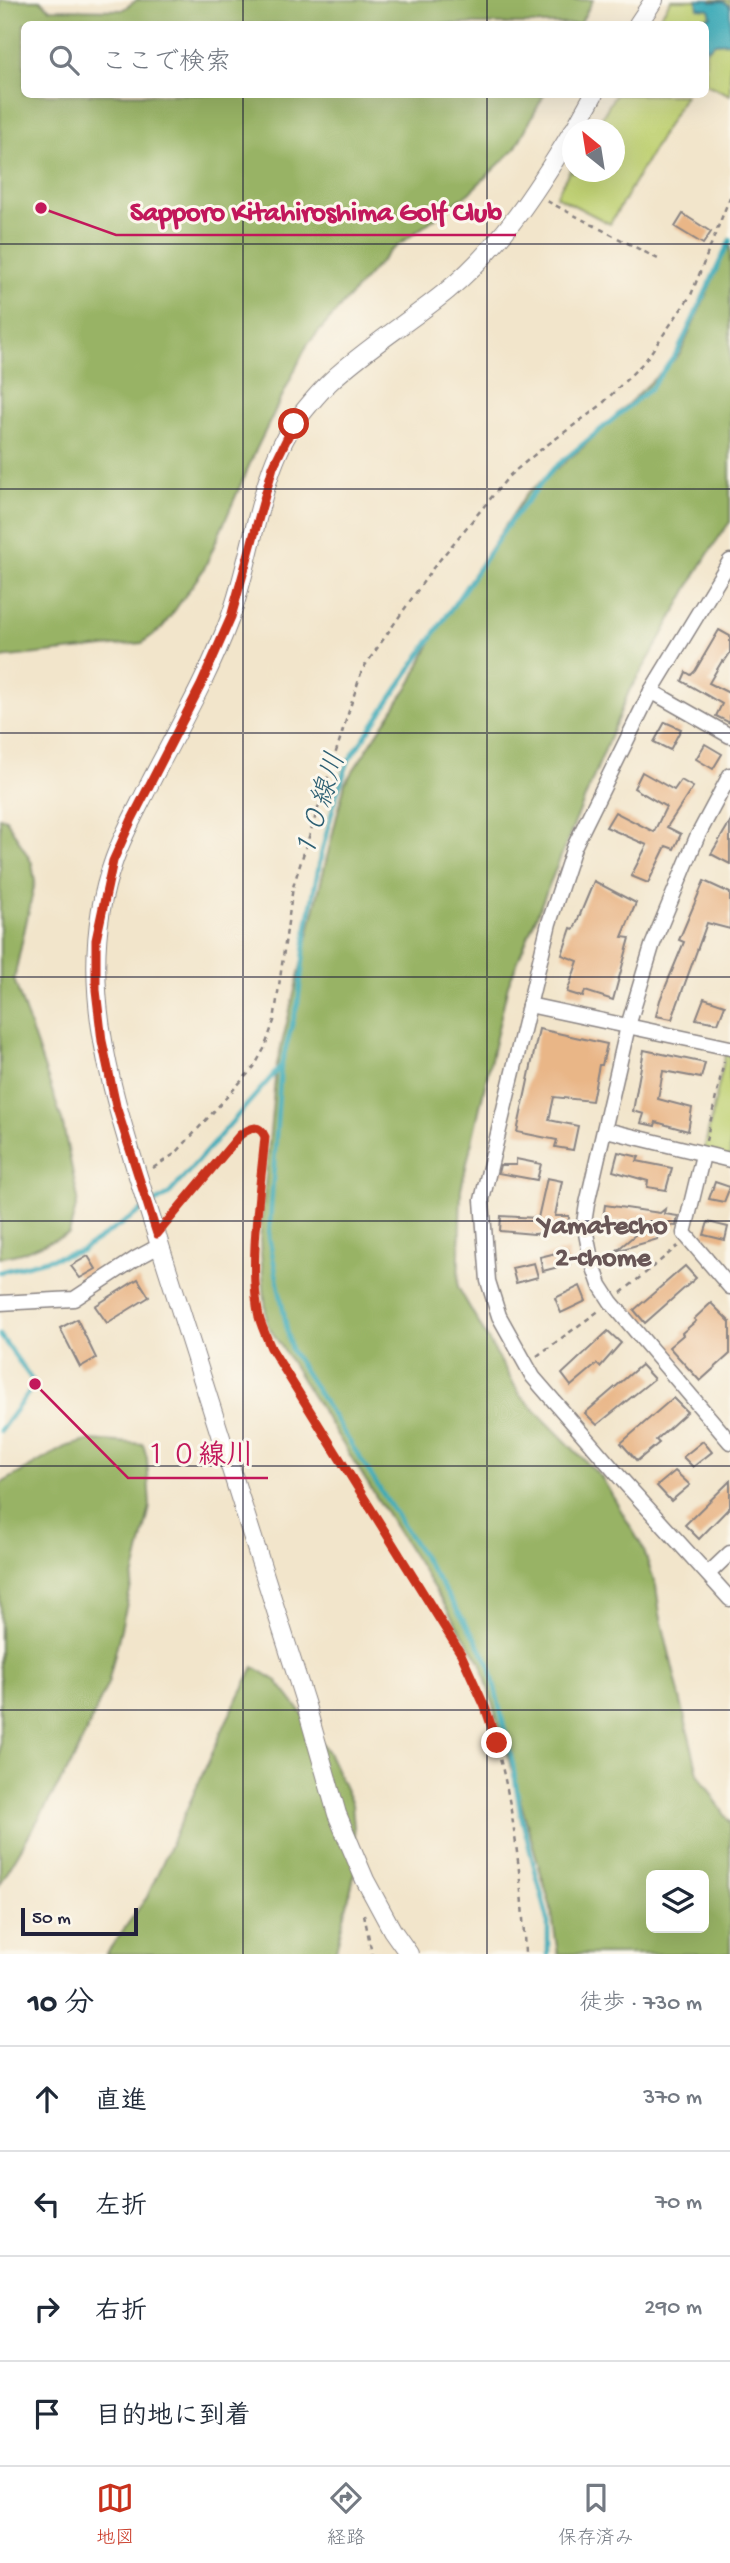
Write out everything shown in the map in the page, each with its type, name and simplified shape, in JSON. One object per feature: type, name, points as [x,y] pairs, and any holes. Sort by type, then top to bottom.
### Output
[{"type":"street","points":[[640,21],[654,0]]},
{"type":"street","points":[[580,119],[592,98]]},
{"type":"street","points":[[410,1954],[392,1930],[365,1880],[337,1814],[306,1702],[139,1182],[116,1106],[102,1041],[96,990],[96,940],[113,861],[201,685],[231,617],[273,467],[294,424],[332,380],[450,289],[506,232],[535,194],[562,149]]},
{"type":"street","points":[[730,561],[651,691],[574,847],[549,923],[482,1200],[488,1281],[499,1316],[533,1377],[730,1599]]},
{"type":"street","points":[[651,691],[730,736]]},
{"type":"street","points":[[730,775],[697,837],[652,946],[628,1026],[584,1223],[600,1285],[611,1302],[730,1442]]},
{"type":"street","points":[[529,1004],[729,1045]]},
{"type":"street","points":[[606,1130],[730,1160]]},
{"type":"street","points":[[703,1155],[684,1233],[730,1287]]},
{"type":"street","points":[[2,1304],[74,1299],[135,1259],[157,1233]]},
{"type":"street","points":[[708,1574],[730,1553]]},
{"type":"path","points":[[535,194],[658,260]]},
{"type":"path","points":[[139,1182],[176,1153],[254,1067],[264,1049],[274,1021],[293,887],[362,670],[432,568],[510,475],[600,406],[646,361],[691,295],[730,197]]},
{"type":"path","points":[[703,1155],[729,1045]]},
{"type":"path","points":[[157,1233],[240,1135],[249,1128],[262,1130],[265,1137],[256,1254],[259,1318],[271,1348],[474,1678],[497,1743],[512,1806],[525,1954]]},
{"type":"green space","points":[[0,0],[40,0],[50,9],[122,10],[137,0],[593,0],[582,21],[21,21],[21,98],[542,98],[515,149],[469,193],[389,252],[307,345],[255,452],[204,569],[162,628],[142,643],[0,658]]},
{"type":"green space","points":[[671,0],[730,0],[730,95],[709,85],[709,21],[657,21]]},
{"type":"green space","points":[[613,98],[683,98],[610,224],[556,196],[563,182],[625,182],[625,119],[601,119]]},
{"type":"green space","points":[[730,241],[730,522],[703,563],[629,691],[508,985],[461,1189],[458,1287],[520,1395],[602,1478],[643,1548],[656,1586],[660,1614],[698,1773],[730,1823],[730,1954],[558,1954],[551,1908],[481,1663],[267,1324],[260,1240],[276,1068],[345,783],[412,681],[437,629],[527,493],[582,448],[680,354]]},
{"type":"green space","points":[[0,817],[6,819],[32,863],[35,882],[14,979],[62,1120],[78,1199],[69,1234],[21,1253],[0,1258]]},
{"type":"green space","points":[[727,1047],[730,1048],[730,1160],[703,1155]]},
{"type":"green space","points":[[91,1440],[143,1444],[147,1458],[150,1507],[108,1683],[75,1757],[0,1884],[0,1484],[65,1447]]},
{"type":"green space","points":[[254,1667],[277,1681],[304,1716],[329,1754],[352,1804],[357,1864],[335,1954],[106,1954],[147,1897],[227,1720]]},
{"type":"water","points":[[697,0],[722,2],[730,7],[730,42],[715,43],[709,48],[709,21],[693,21],[711,16],[709,9],[698,8]]},
{"type":"building","points":[[683,214],[711,232],[703,244],[675,227]]},
{"type":"building","points":[[719,630],[730,636],[730,653],[709,683],[729,693],[730,690],[730,723],[716,716],[722,704],[682,681],[686,672],[691,675],[695,671]]},
{"type":"building","points":[[665,722],[681,729],[670,750],[654,742]]},
{"type":"building","points":[[705,744],[722,754],[713,769],[696,759]]},
{"type":"building","points":[[642,772],[674,790],[681,780],[693,787],[667,827],[681,834],[674,849],[666,846],[648,883],[631,876],[647,845],[606,827],[615,812],[654,832],[666,807],[634,788]]},
{"type":"building","points":[[730,822],[730,864],[711,854]]},
{"type":"building","points":[[594,881],[636,903],[622,937],[630,938],[613,1000],[585,991],[583,997],[567,992],[578,961],[562,955],[571,928],[574,929]]},
{"type":"building","points":[[704,881],[730,893],[730,929],[707,923],[672,1019],[656,1016],[684,942],[679,940]]},
{"type":"building","points":[[704,998],[725,1005],[718,1023],[696,1019]]},
{"type":"building","points":[[539,1029],[607,1044],[602,1065],[599,1065],[592,1101],[554,1097],[549,1120],[578,1126],[573,1150],[555,1147],[557,1140],[517,1132]]},
{"type":"building","points":[[644,1050],[705,1063],[701,1078],[663,1071],[658,1099],[692,1108],[688,1131],[656,1122],[655,1126],[641,1123],[644,1114],[633,1111]]},
{"type":"building","points":[[618,1152],[639,1157],[637,1161],[672,1168],[666,1190],[647,1187],[648,1181],[613,1171]]},
{"type":"building","points":[[516,1159],[541,1164],[537,1180],[498,1173],[500,1165],[516,1165]]},
{"type":"building","points":[[547,1178],[562,1181],[555,1216],[569,1216],[568,1231],[534,1234],[500,1231],[501,1216],[538,1218]]},
{"type":"building","points":[[715,1182],[730,1187],[724,1202],[709,1199]]},
{"type":"building","points":[[605,1205],[660,1213],[665,1209],[664,1214],[678,1216],[676,1226],[661,1225],[658,1239],[616,1251],[648,1224],[603,1219]]},
{"type":"building","points":[[708,1222],[728,1227],[725,1240],[704,1235]]},
{"type":"building","points":[[568,1250],[570,1264],[543,1271],[540,1257]]},
{"type":"building","points":[[88,1256],[96,1269],[80,1278],[71,1266]]},
{"type":"building","points":[[534,1263],[538,1277],[516,1283],[512,1268]]},
{"type":"building","points":[[685,1266],[696,1278],[645,1323],[634,1310]]},
{"type":"building","points":[[138,1279],[149,1297],[107,1323],[95,1306]]},
{"type":"building","points":[[580,1286],[586,1301],[561,1313],[555,1298]]},
{"type":"building","points":[[711,1303],[730,1322],[730,1354],[700,1381],[669,1347]]},
{"type":"building","points":[[77,1319],[96,1358],[80,1367],[60,1328]]},
{"type":"building","points":[[608,1331],[621,1343],[600,1367],[597,1364],[571,1386],[562,1374]]},
{"type":"building","points":[[641,1365],[654,1379],[597,1425],[585,1413]]},
{"type":"building","points":[[673,1398],[687,1412],[656,1440],[659,1443],[637,1461],[621,1443]]},
{"type":"building","points":[[703,1441],[712,1452],[693,1467],[683,1457]]},
{"type":"building","points":[[675,1471],[690,1485],[671,1501],[657,1486]]},
{"type":"building","points":[[730,1481],[730,1507],[699,1539],[685,1525]]},
{"type":"waterway","name":"１０線川","points":[[152,1204],[168,1195],[281,1066],[298,1003],[307,927],[321,855],[336,796],[349,760],[510,522],[554,468],[651,388],[678,351],[730,240]]},
{"type":"waterway","points":[[281,1066],[269,1237],[291,1350],[475,1638],[490,1666],[513,1765],[520,1811],[548,1920],[548,1954]]},
{"type":"waterway","name":"１０線川","points":[[0,1272],[81,1251],[144,1209]]},
{"type":"waterway","name":"１０線川","points":[[0,1335],[35,1384],[0,1431]]},
{"type":"place","name":"Sapporo Kitahiroshima Golf Club","points":[[41,208]]},
{"type":"place","name":"１０線川","points":[[35,1384]]},
{"type":"district","name":"Yamatecho 2-chome","points":[[603,1239]]},
{"type":"route","points":[[294,424],[273,467],[231,617],[201,685],[113,861],[96,940],[96,990],[102,1041],[116,1106],[157,1234],[240,1135],[249,1128],[262,1130],[265,1137],[256,1254],[259,1318],[271,1348],[461,1654],[474,1678],[497,1743]]}]
